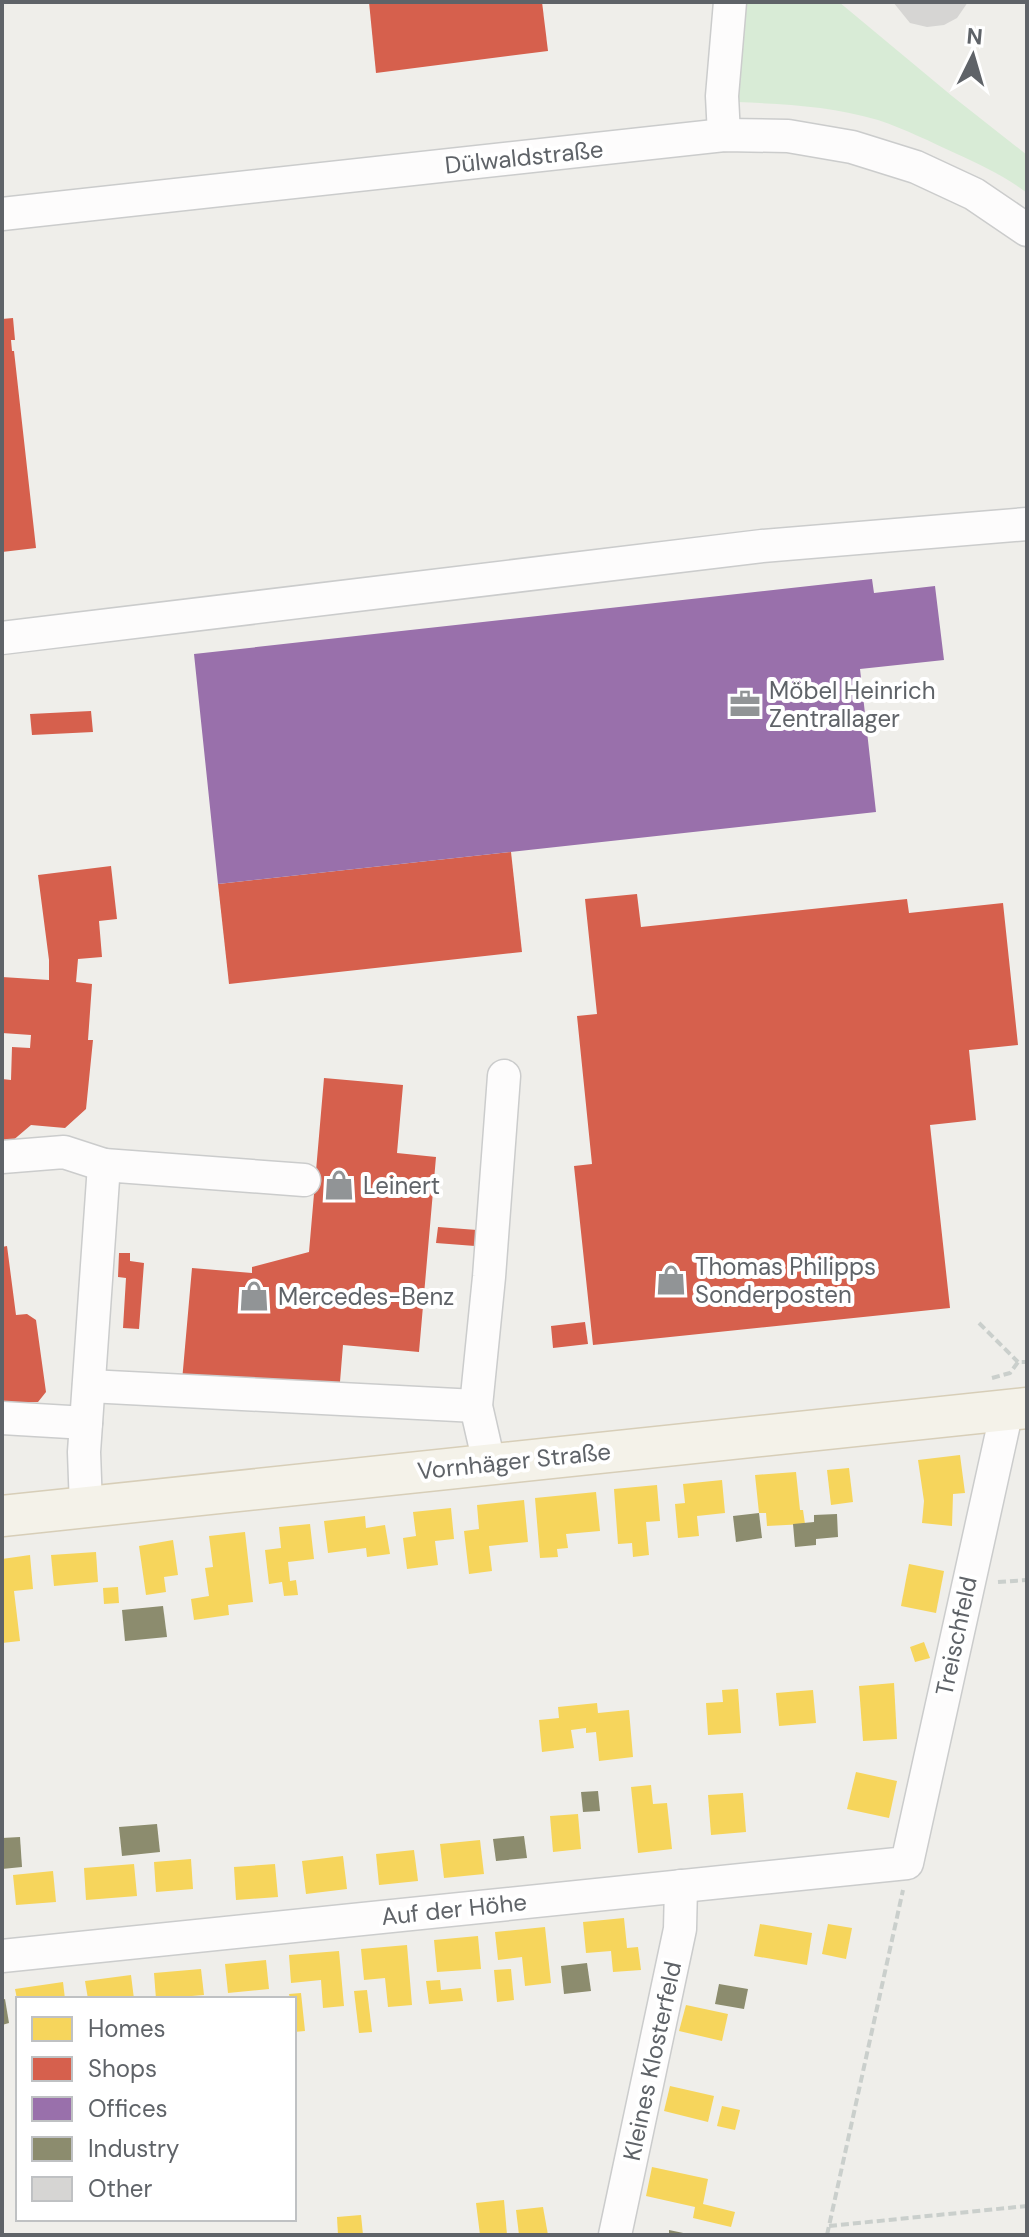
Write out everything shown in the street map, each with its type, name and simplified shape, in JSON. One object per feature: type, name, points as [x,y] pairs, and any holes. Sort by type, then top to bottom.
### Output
[{"type":"main road","name":"Vornhäger Straße","points":[[2,1516],[1017,1409]]},
{"type":"street","points":[[724,135],[722,96],[730,2]]},
{"type":"street","name":"Dülwaldstraße","points":[[2,214],[724,135],[788,136],[852,147],[903,163],[974,194],[1027,230]]},
{"type":"street","points":[[2,638],[762,546],[1027,524]]},
{"type":"street","points":[[489,1463],[476,1406],[504,1076]]},
{"type":"street","points":[[2,1157],[64,1152],[104,1165],[304,1180]]},
{"type":"street","points":[[86,1507],[84,1452],[104,1165]]},
{"type":"street","points":[[89,1386],[476,1406]]},
{"type":"street","name":"Treischfeld","points":[[907,1863],[1017,1409]]},
{"type":"street","points":[[2,1418],[86,1423]]},
{"type":"street","name":"Auf der Höhe","points":[[2,1956],[907,1863]]},
{"type":"street","name":"Kleines Klosterfeld","points":[[615,2235],[680,1929],[681,1886]]},
{"type":"path","points":[[979,1323],[1018,1362]]},
{"type":"path","points":[[827,2235],[907,1863]]},
{"type":"path","points":[[829,2226],[1027,2206]]},
{"type":"green space","points":[[739,2],[839,2],[1027,155],[1027,193],[975,162],[878,120],[826,109],[737,102]]},
{"type":"building: Homes","points":[[960,1455],[965,1493],[953,1494],[952,1526],[922,1523],[924,1501],[918,1460]]},
{"type":"building: Homes","points":[[849,1468],[853,1502],[831,1505],[827,1470]]},
{"type":"building: Homes","points":[[796,1472],[800,1510],[803,1510],[805,1524],[767,1526],[766,1513],[759,1513],[755,1475]]},
{"type":"building: Homes","points":[[722,1480],[725,1513],[697,1516],[699,1536],[678,1538],[675,1504],[685,1503],[683,1484]]},
{"type":"building: Homes","points":[[657,1485],[660,1521],[646,1522],[649,1555],[633,1557],[632,1543],[618,1544],[614,1489]]},
{"type":"building: Homes","points":[[596,1492],[600,1531],[566,1534],[568,1548],[557,1549],[558,1557],[540,1558],[535,1498]]},
{"type":"building: Homes","points":[[524,1500],[528,1542],[489,1546],[492,1571],[469,1574],[464,1531],[479,1529],[477,1505]]},
{"type":"building: Homes","points":[[451,1508],[454,1539],[435,1541],[438,1565],[407,1569],[403,1538],[416,1536],[413,1512]]},
{"type":"building: Homes","points":[[365,1516],[366,1528],[385,1525],[390,1554],[367,1557],[366,1548],[328,1553],[324,1521]]},
{"type":"building: Homes","points":[[310,1524],[314,1559],[288,1562],[290,1581],[296,1580],[298,1595],[284,1596],[282,1582],[269,1584],[265,1550],[281,1548],[279,1527]]},
{"type":"building: Homes","points":[[245,1532],[253,1602],[228,1605],[229,1615],[194,1620],[191,1599],[209,1596],[205,1568],[213,1567],[209,1536]]},
{"type":"building: Homes","points":[[173,1540],[178,1575],[164,1577],[166,1592],[146,1595],[139,1546]]},
{"type":"building: Homes","points":[[96,1552],[98,1582],[54,1586],[51,1555]]},
{"type":"building: Homes","points":[[30,1555],[33,1589],[14,1591],[20,1641],[2,1643],[2,1559]]},
{"type":"building: Homes","points":[[909,1564],[944,1571],[936,1613],[901,1606]]},
{"type":"building: Homes","points":[[118,1587],[119,1603],[104,1604],[103,1588]]},
{"type":"building: Homes","points":[[924,1642],[930,1658],[915,1662],[910,1647]]},
{"type":"building: Homes","points":[[894,1683],[897,1739],[863,1741],[859,1686]]},
{"type":"building: Homes","points":[[738,1689],[741,1733],[708,1735],[706,1703],[723,1702],[722,1690]]},
{"type":"building: Homes","points":[[813,1690],[816,1723],[779,1726],[776,1693]]},
{"type":"building: Homes","points":[[597,1703],[598,1713],[629,1710],[633,1757],[599,1761],[596,1732],[586,1733],[586,1728],[571,1730],[574,1748],[542,1752],[539,1720],[559,1718],[558,1707]]},
{"type":"building: Homes","points":[[856,1772],[897,1781],[889,1818],[847,1809]]},
{"type":"building: Homes","points":[[651,1785],[653,1804],[667,1803],[672,1849],[638,1853],[631,1787]]},
{"type":"building: Homes","points":[[743,1793],[746,1832],[711,1835],[708,1795]]},
{"type":"building: Homes","points":[[578,1814],[581,1849],[553,1852],[550,1816]]},
{"type":"building: Homes","points":[[480,1840],[484,1874],[444,1878],[440,1844]]},
{"type":"building: Homes","points":[[414,1850],[418,1881],[379,1885],[376,1854]]},
{"type":"building: Homes","points":[[343,1856],[347,1889],[306,1894],[302,1861]]},
{"type":"building: Homes","points":[[191,1859],[193,1889],[156,1892],[154,1862]]},
{"type":"building: Homes","points":[[134,1864],[137,1896],[86,1900],[84,1868]]},
{"type":"building: Homes","points":[[275,1864],[278,1897],[236,1900],[234,1867]]},
{"type":"building: Homes","points":[[53,1871],[56,1902],[16,1905],[13,1875]]},
{"type":"building: Homes","points":[[624,1918],[627,1948],[638,1947],[641,1970],[613,1972],[611,1951],[586,1953],[583,1922]]},
{"type":"building: Homes","points":[[760,1924],[812,1933],[807,1965],[754,1956]]},
{"type":"building: Homes","points":[[828,1924],[852,1928],[846,1959],[822,1954]]},
{"type":"building: Homes","points":[[545,1927],[551,1983],[525,1986],[522,1957],[498,1960],[495,1932]]},
{"type":"building: Homes","points":[[478,1936],[481,1969],[437,1972],[434,1940]]},
{"type":"building: Homes","points":[[407,1945],[412,2005],[388,2007],[385,1978],[364,1980],[361,1949]]},
{"type":"building: Homes","points":[[339,1951],[344,2006],[323,2008],[321,1980],[291,1983],[289,1955]]},
{"type":"building: Homes","points":[[266,1960],[269,1989],[228,1993],[225,1964]]},
{"type":"building: Homes","points":[[201,1969],[204,1995],[156,1997],[154,1973]]},
{"type":"building: Homes","points":[[511,1969],[514,2000],[497,2002],[494,1970]]},
{"type":"building: Homes","points":[[131,1975],[134,1997],[88,1997],[85,1981]]},
{"type":"building: Homes","points":[[440,1980],[441,1990],[461,1988],[463,2001],[429,2004],[426,1981]]},
{"type":"building: Homes","points":[[63,1982],[65,1997],[17,1997],[15,1989]]},
{"type":"building: Homes","points":[[367,1990],[372,2032],[359,2033],[354,1991]]},
{"type":"building: Homes","points":[[301,1993],[305,2031],[296,2032],[296,1997],[290,1997],[289,1994]]},
{"type":"building: Homes","points":[[686,2005],[728,2014],[722,2041],[679,2031]]},
{"type":"building: Homes","points":[[670,2086],[714,2096],[708,2122],[664,2111]]},
{"type":"building: Homes","points":[[722,2106],[740,2110],[735,2130],[717,2126]]},
{"type":"building: Homes","points":[[652,2167],[708,2179],[703,2204],[735,2212],[731,2227],[693,2218],[695,2207],[646,2196]]},
{"type":"building: Homes","points":[[504,2200],[507,2235],[480,2235],[476,2203]]},
{"type":"building: Homes","points":[[543,2207],[548,2235],[519,2235],[516,2210]]},
{"type":"building: Homes","points":[[361,2215],[363,2235],[338,2235],[337,2217]]},
{"type":"building: Shops","points":[[369,2],[542,2],[548,51],[376,73]]},
{"type":"building: Shops","points":[[13,318],[15,340],[11,340],[12,351],[36,548],[2,552],[2,319]]},
{"type":"building: Shops","points":[[91,711],[93,732],[32,735],[30,714]]},
{"type":"building: Shops","points":[[511,852],[522,952],[229,984],[218,884]]},
{"type":"building: Shops","points":[[111,866],[117,919],[99,921],[102,957],[78,959],[76,982],[92,984],[88,1040],[93,1040],[86,1109],[65,1128],[31,1125],[11,1142],[2,1141],[2,1079],[11,1080],[12,1047],[30,1048],[31,1035],[2,1033],[2,977],[49,980],[38,875]]},
{"type":"building: Shops","points":[[637,894],[641,927],[907,899],[909,913],[1003,903],[1018,1045],[969,1050],[976,1120],[930,1125],[950,1308],[593,1345],[574,1166],[592,1164],[577,1016],[597,1014],[585,899]]},
{"type":"building: Shops","points":[[324,1078],[403,1085],[397,1153],[436,1157],[419,1352],[343,1345],[339,1394],[182,1381],[192,1268],[252,1273],[252,1267],[309,1252]]},
{"type":"building: Shops","points":[[438,1227],[477,1230],[475,1246],[436,1243]]},
{"type":"building: Shops","points":[[7,1246],[16,1315],[27,1314],[36,1320],[46,1392],[38,1402],[2,1403],[2,1247]]},
{"type":"building: Shops","points":[[119,1253],[130,1253],[130,1261],[144,1263],[139,1329],[123,1328],[126,1278],[118,1277]]},
{"type":"building: Shops","points":[[585,1322],[588,1344],[553,1348],[551,1326]]},
{"type":"building: Offices","points":[[872,579],[874,593],[935,586],[944,660],[860,669],[876,812],[218,884],[194,654]]},
{"type":"building: Industry","points":[[759,1513],[762,1538],[736,1542],[733,1516]]},
{"type":"building: Industry","points":[[837,1514],[838,1537],[816,1539],[816,1545],[795,1547],[793,1524],[814,1522],[814,1515]]},
{"type":"building: Industry","points":[[163,1606],[167,1637],[125,1641],[122,1610]]},
{"type":"building: Industry","points":[[598,1791],[600,1811],[583,1812],[581,1792]]},
{"type":"building: Industry","points":[[157,1824],[160,1852],[122,1856],[119,1827]]},
{"type":"building: Industry","points":[[524,1836],[527,1858],[496,1861],[493,1839]]},
{"type":"building: Industry","points":[[20,1837],[22,1867],[2,1869],[2,1838]]},
{"type":"building: Industry","points":[[587,1963],[591,1991],[564,1994],[561,1966]]},
{"type":"building: Industry","points":[[719,1984],[748,1989],[744,2009],[715,2004]]},
{"type":"building: Industry","points":[[5,1999],[9,2023],[2,2025],[2,2000]]},
{"type":"building: Industry","points":[[669,2230],[688,2234],[669,2235]]},
{"type":"building: Other","points":[[893,2],[968,2],[957,18],[944,25],[927,27],[910,23]]},
{"type":"place","name":"Möbel Heinrich Zentrallager","points":[[745,704]]},
{"type":"place","name":"Leinert","points":[[339,1185]]},
{"type":"place","name":"Thomas Philipps Sonderposten","points":[[671,1280]]},
{"type":"place","name":"Mercedes-Benz","points":[[254,1296]]}]
